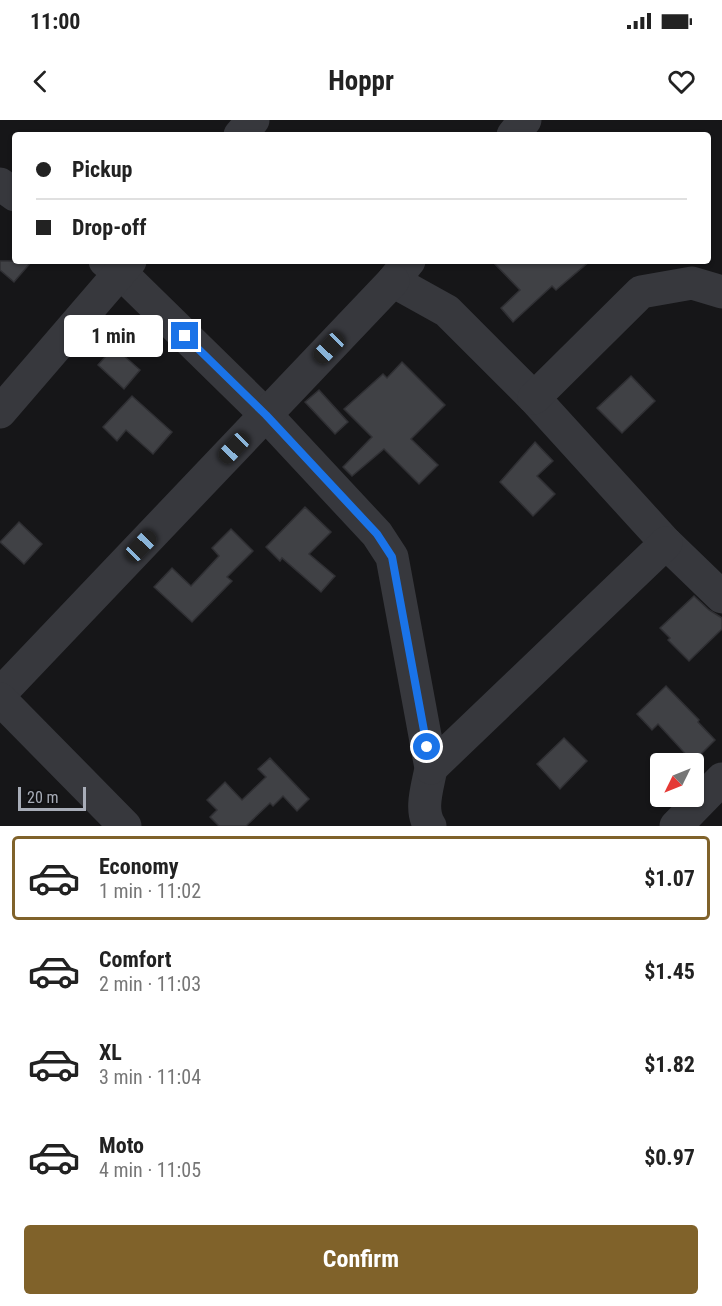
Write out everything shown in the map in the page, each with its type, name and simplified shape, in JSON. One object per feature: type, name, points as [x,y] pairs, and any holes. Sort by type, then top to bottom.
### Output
[{"type":"street","points":[[243,132],[253,120]]},
{"type":"street","points":[[515,132],[525,120]]},
{"type":"street","points":[[0,412],[118,265],[266,415],[377,534],[392,557],[431,768],[425,803],[426,820],[430,826]]},
{"type":"street","points":[[0,694],[401,271],[447,311],[534,398],[666,543],[722,597]]},
{"type":"street","points":[[534,398],[641,292],[692,283],[722,292]]},
{"type":"street","points":[[431,768],[666,543]]},
{"type":"street","points":[[0,699],[125,826]]},
{"type":"street","points":[[676,826],[722,779]]},
{"type":"building","points":[[0,261],[29,264],[14,282],[0,270]]},
{"type":"building","points":[[495,264],[586,264],[556,290],[552,286],[513,322],[501,308],[520,290]]},
{"type":"building","points":[[114,347],[140,370],[124,389],[98,365]]},
{"type":"building","points":[[402,362],[445,405],[411,439],[438,465],[419,484],[384,449],[352,476],[343,467],[372,437],[344,409],[383,374],[387,378]]},
{"type":"building","points":[[631,376],[655,401],[622,433],[597,408]]},
{"type":"building","points":[[319,390],[348,422],[335,434],[305,402]]},
{"type":"building","points":[[132,396],[172,432],[153,454],[126,430],[117,441],[103,427]]},
{"type":"building","points":[[535,442],[553,461],[537,476],[555,494],[533,516],[500,482]]},
{"type":"building","points":[[305,507],[331,532],[309,554],[335,576],[321,592],[282,558],[280,561],[266,547]]},
{"type":"building","points":[[19,522],[42,544],[24,564],[0,542]]},
{"type":"building","points":[[231,529],[253,551],[227,577],[232,581],[192,622],[154,587],[172,568],[191,586],[219,556],[212,548]]},
{"type":"building","points":[[694,596],[722,618],[722,629],[689,661],[668,640],[670,638],[660,628]]},
{"type":"building","points":[[666,686],[715,740],[702,753],[685,753],[658,724],[652,730],[637,714]]},
{"type":"building","points":[[564,738],[587,761],[560,789],[537,764]]},
{"type":"building","points":[[270,758],[309,799],[297,811],[283,796],[273,806],[270,803],[246,826],[219,826],[210,817],[217,810],[207,800],[225,782],[242,800],[266,777],[258,769]]},
{"type":"route","points":[[185,336],[266,415],[377,534],[392,557],[427,747]]}]
